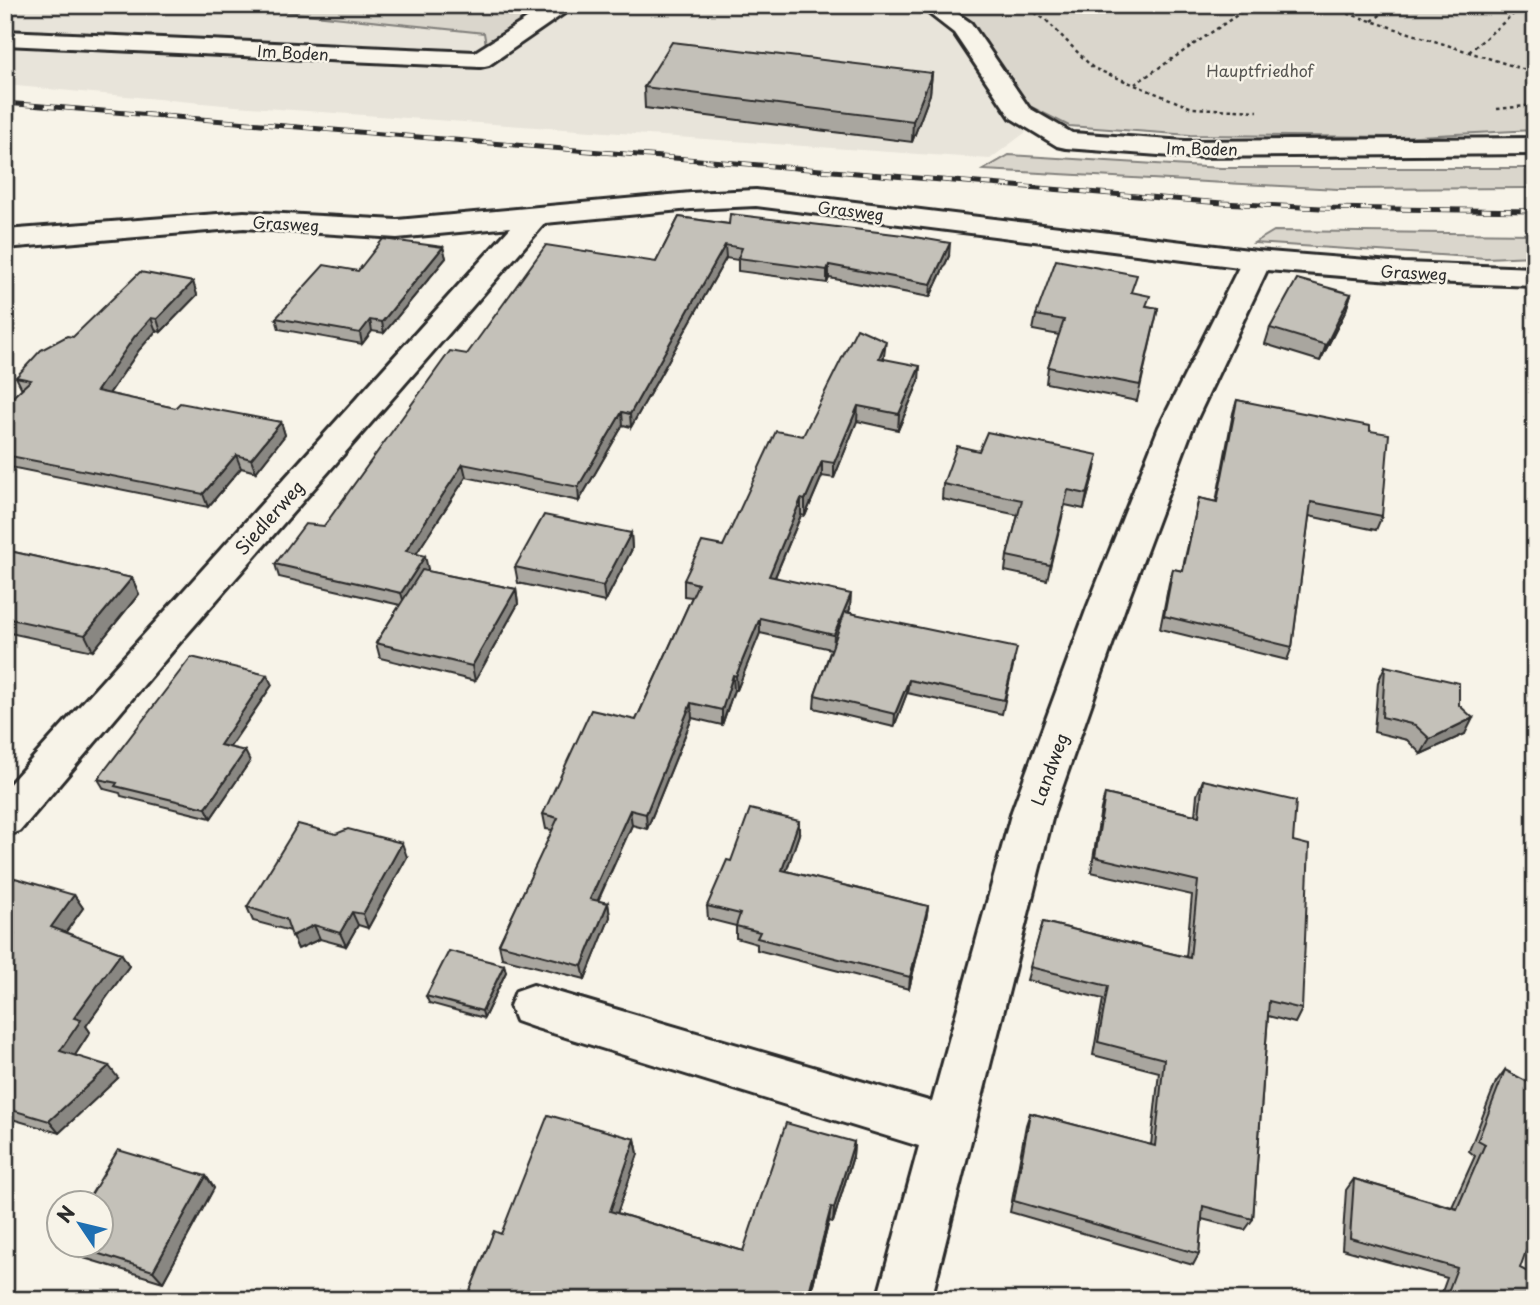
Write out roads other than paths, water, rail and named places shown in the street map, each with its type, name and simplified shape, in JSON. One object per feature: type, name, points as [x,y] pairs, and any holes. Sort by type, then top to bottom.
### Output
[{"type":"street","name":"Im Boden","points":[[5,38],[480,60],[565,5]]},
{"type":"street","name":"Im Boden","points":[[929,5],[963,28],[1020,113],[1066,140],[1185,149],[1535,146]]},
{"type":"street","name":"Grasweg","points":[[5,239],[244,220],[397,229],[691,201],[756,198],[1257,260],[1404,272],[1535,277]]},
{"type":"street","name":"Siedlerweg","points":[[5,819],[535,217]]},
{"type":"street","name":"Landweg","points":[[904,1300],[1038,799],[1105,608],[1176,428],[1257,260]]},
{"type":"street","points":[[533,1006],[948,1131]]},
{"type":"railway","points":[[5,103],[1222,203],[1321,208],[1535,211]]},
{"type":"park label","name":"Hauptfriedhof","points":[[1260,70]]}]
